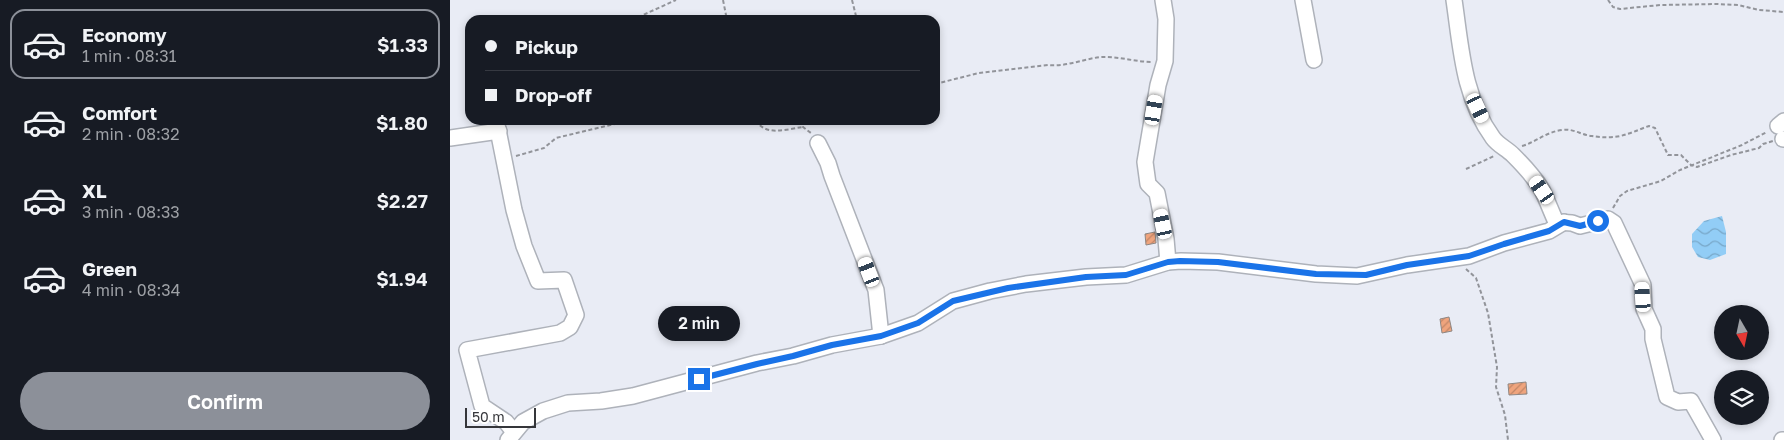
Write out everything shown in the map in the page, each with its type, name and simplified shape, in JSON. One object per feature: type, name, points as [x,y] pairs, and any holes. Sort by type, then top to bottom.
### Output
[{"type":"street","points":[[1163,0],[1166,19],[1166,61],[1158,85],[1145,162],[1148,184],[1157,193],[1166,239],[1168,262]]},
{"type":"street","points":[[1303,0],[1314,60]]},
{"type":"street","points":[[1454,0],[1462,65],[1486,126],[1494,139],[1534,178],[1542,190],[1556,222],[1580,226],[1608,219],[1614,222],[1642,286],[1644,309],[1653,329],[1653,339],[1667,397],[1678,402],[1691,401],[1713,440]]},
{"type":"street","points":[[450,138],[498,125],[514,210],[524,246],[538,282],[564,280],[576,315],[570,327],[560,333],[468,350],[482,406],[506,422],[511,436],[523,422],[543,411],[568,403],[601,401],[633,396],[832,345],[881,336],[918,323],[946,305],[965,297],[1026,284],[1086,277],[1126,275],[1168,262],[1218,262],[1316,274],[1358,276],[1407,265],[1469,256],[1549,231],[1564,222]]},
{"type":"street","points":[[818,143],[828,162],[876,290],[881,336]]},
{"type":"path","points":[[643,15],[676,0]]},
{"type":"path","points":[[723,0],[727,15]]},
{"type":"path","points":[[852,0],[856,15]]},
{"type":"path","points":[[1608,0],[1613,7],[1620,9],[1717,4],[1784,12]]},
{"type":"path","points":[[940,83],[979,73],[1048,65],[1058,66],[1103,57],[1139,62],[1166,61]]},
{"type":"path","points":[[504,158],[544,148],[556,138],[610,125]]},
{"type":"path","points":[[758,125],[767,131],[803,127],[812,133],[818,143]]},
{"type":"path","points":[[1466,169],[1499,153],[1563,130],[1576,130],[1592,136],[1612,137],[1650,126],[1655,128],[1668,155],[1680,155],[1691,165],[1697,167],[1731,155],[1759,148],[1782,131]]},
{"type":"path","points":[[1608,219],[1620,196],[1628,191],[1662,181],[1691,165],[1782,131]]},
{"type":"path","points":[[1456,258],[1476,278],[1488,314],[1497,366],[1496,387],[1505,416],[1508,440]]},
{"type":"water","points":[[1722,216],[1726,232],[1726,254],[1710,260],[1698,257],[1692,247],[1692,234],[1704,221]]},
{"type":"building","points":[[1155,232],[1156,243],[1146,245],[1145,234]]},
{"type":"building","points":[[1449,317],[1452,331],[1442,333],[1440,319]]},
{"type":"building","points":[[1526,382],[1527,394],[1509,395],[1508,384]]},
{"type":"route","points":[[699,379],[832,345],[881,336],[918,323],[953,301],[1026,284],[1086,277],[1126,275],[1168,262],[1180,261],[1218,262],[1316,274],[1358,276],[1407,265],[1469,256],[1549,231],[1564,222],[1580,226],[1598,221]]}]
